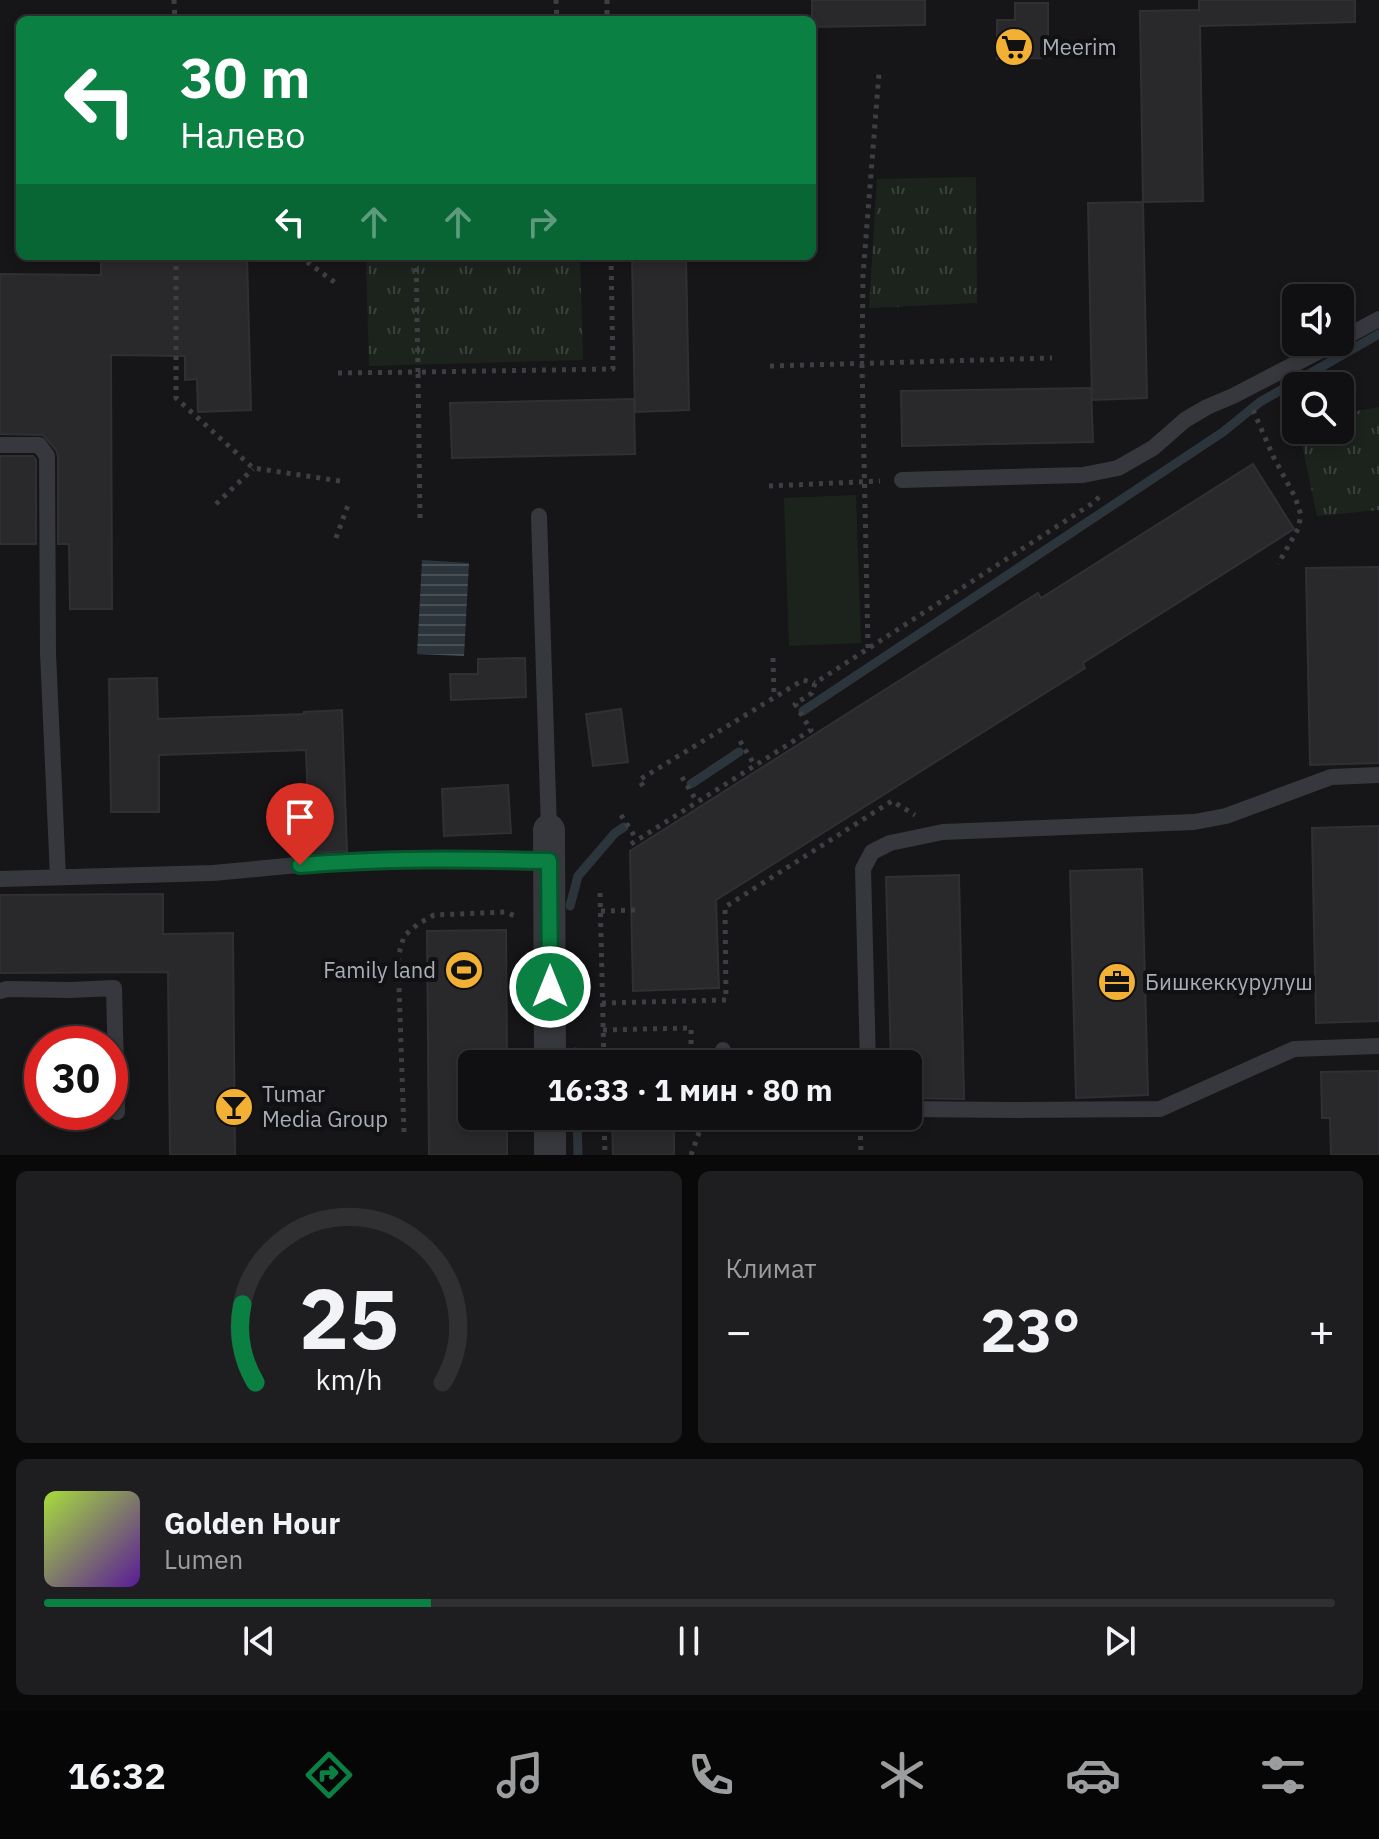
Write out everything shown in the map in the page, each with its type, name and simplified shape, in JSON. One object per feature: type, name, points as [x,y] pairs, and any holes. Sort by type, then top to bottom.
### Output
[{"type":"street","points":[[549,846],[550,1050]]},
{"type":"street","points":[[550,1130],[550,1155]]},
{"type":"lane","points":[[1354,332],[1379,319]]},
{"type":"lane","points":[[902,480],[1083,475],[1118,468],[1153,448],[1185,420],[1207,407],[1309,356]]},
{"type":"lane","points":[[0,445],[39,445],[47,456],[48,653],[58,877]]},
{"type":"lane","points":[[0,879],[213,873],[329,862],[471,859],[549,846],[539,516]]},
{"type":"lane","points":[[868,1050],[863,869],[872,852],[890,843],[943,832],[1194,822],[1226,816],[1331,777],[1379,775]]},
{"type":"lane","points":[[0,991],[114,988],[115,1026]]},
{"type":"lane","points":[[922,1109],[1160,1109],[1294,1049],[1379,1046]]},
{"type":"path","points":[[868,649],[863,275],[879,73]]},
{"type":"path","points":[[176,260],[176,398],[253,468],[340,481]]},
{"type":"path","points":[[304,260],[337,284]]},
{"type":"path","points":[[416,260],[420,518]]},
{"type":"path","points":[[338,373],[613,369],[611,260]]},
{"type":"path","points":[[770,366],[1052,358]]},
{"type":"path","points":[[1254,411],[1301,515],[1298,529],[1278,564]]},
{"type":"path","points":[[216,504],[253,468]]},
{"type":"path","points":[[621,815],[634,842],[811,730],[795,704],[812,693],[815,683],[1093,503],[1109,489],[1118,468]]},
{"type":"path","points":[[769,486],[902,480]]},
{"type":"path","points":[[336,538],[348,505]]},
{"type":"path","points":[[773,658],[774,697]]},
{"type":"path","points":[[643,786],[639,780],[774,697],[803,680],[815,683]]},
{"type":"path","points":[[740,741],[755,766]]},
{"type":"path","points":[[682,777],[697,802]]},
{"type":"path","points":[[602,1003],[726,1000],[725,907],[892,801],[943,832]]},
{"type":"path","points":[[600,893],[604,1050]]},
{"type":"path","points":[[601,911],[639,910]]},
{"type":"path","points":[[404,1132],[398,957],[404,936],[434,915],[505,912],[517,916],[526,925]]},
{"type":"path","points":[[603,1030],[691,1028],[691,1050]]},
{"type":"path","points":[[604,1130],[605,1155]]},
{"type":"path","points":[[691,1155],[700,1130]]},
{"type":"path","points":[[860,1130],[861,1155]]},
{"type":"green space","points":[[976,177],[977,303],[869,308],[877,179]]},
{"type":"green space","points":[[366,260],[580,260],[583,360],[369,366]]},
{"type":"green space","points":[[1379,407],[1379,510],[1317,516],[1302,444],[1354,444],[1354,411]]},
{"type":"green space","points":[[856,495],[861,643],[789,646],[784,498]]},
{"type":"shaded area","points":[[422,560],[469,563],[464,656],[417,654]]},
{"type":"building","points":[[812,0],[925,0],[925,25],[816,27],[816,16],[812,16]]},
{"type":"building","points":[[1199,0],[1355,0],[1355,22],[1200,26],[1203,201],[1143,202],[1140,11],[1199,10]]},
{"type":"building","points":[[1015,3],[1048,3],[1048,58],[997,59],[997,20],[1015,20]]},
{"type":"building","points":[[1143,202],[1147,398],[1092,400],[1088,203]]},
{"type":"building","points":[[101,260],[247,260],[251,410],[198,412],[197,379],[185,380],[185,356],[111,355],[112,609],[70,609],[69,544],[58,544],[56,450],[43,435],[0,434],[0,274],[101,275]]},
{"type":"building","points":[[632,260],[686,260],[689,410],[635,412]]},
{"type":"building","points":[[1091,388],[1093,442],[902,446],[901,391]]},
{"type":"building","points":[[634,399],[635,454],[452,458],[450,403]]},
{"type":"building","points":[[0,456],[33,456],[36,460],[36,544],[0,544]]},
{"type":"building","points":[[1253,464],[1294,529],[1083,663],[1085,668],[716,900],[719,988],[633,991],[630,851],[1038,593],[1041,598]]},
{"type":"building","points":[[1379,567],[1379,763],[1310,765],[1306,568]]},
{"type":"building","points":[[525,658],[526,697],[451,700],[450,674],[478,674],[478,659]]},
{"type":"building","points":[[157,678],[158,719],[342,710],[347,851],[310,853],[306,750],[159,755],[159,812],[111,812],[109,679]]},
{"type":"building","points":[[621,709],[628,762],[593,766],[586,714]]},
{"type":"building","points":[[508,785],[511,833],[444,836],[442,789]]},
{"type":"building","points":[[1379,826],[1379,1021],[1316,1023],[1312,828]]},
{"type":"building","points":[[1142,869],[1148,1095],[1076,1098],[1070,871]]},
{"type":"building","points":[[959,875],[964,1099],[922,1098],[922,1050],[891,1050],[886,877]]},
{"type":"building","points":[[163,894],[163,934],[233,933],[235,1155],[170,1155],[168,972],[0,973],[0,895]]},
{"type":"building","points":[[506,930],[507,1050],[458,1050],[458,1130],[507,1130],[507,1155],[429,1155],[427,931]]},
{"type":"building","points":[[1379,1071],[1379,1155],[1331,1155],[1330,1118],[1322,1118],[1321,1072]]},
{"type":"building","points":[[612,1130],[674,1130],[674,1155],[613,1155]]},
{"type":"waterway","points":[[803,711],[1223,432],[1260,402],[1379,334]]},
{"type":"waterway","points":[[691,784],[739,752]]},
{"type":"waterway","points":[[570,906],[578,876],[615,833],[624,827]]},
{"type":"waterway","points":[[573,994],[573,1003]]},
{"type":"waterway","points":[[577,1130],[578,1155]]},
{"type":"place","name":"Meerim","points":[[1014,47]]},
{"type":"place","name":"Family land","points":[[464,970]]},
{"type":"place","name":"Бишкеккурулуш","points":[[1117,982]]},
{"type":"place","name":"Tumar Media Group","points":[[234,1107]]},
{"type":"route","points":[[300,865],[471,859],[549,861],[550,987]]}]
